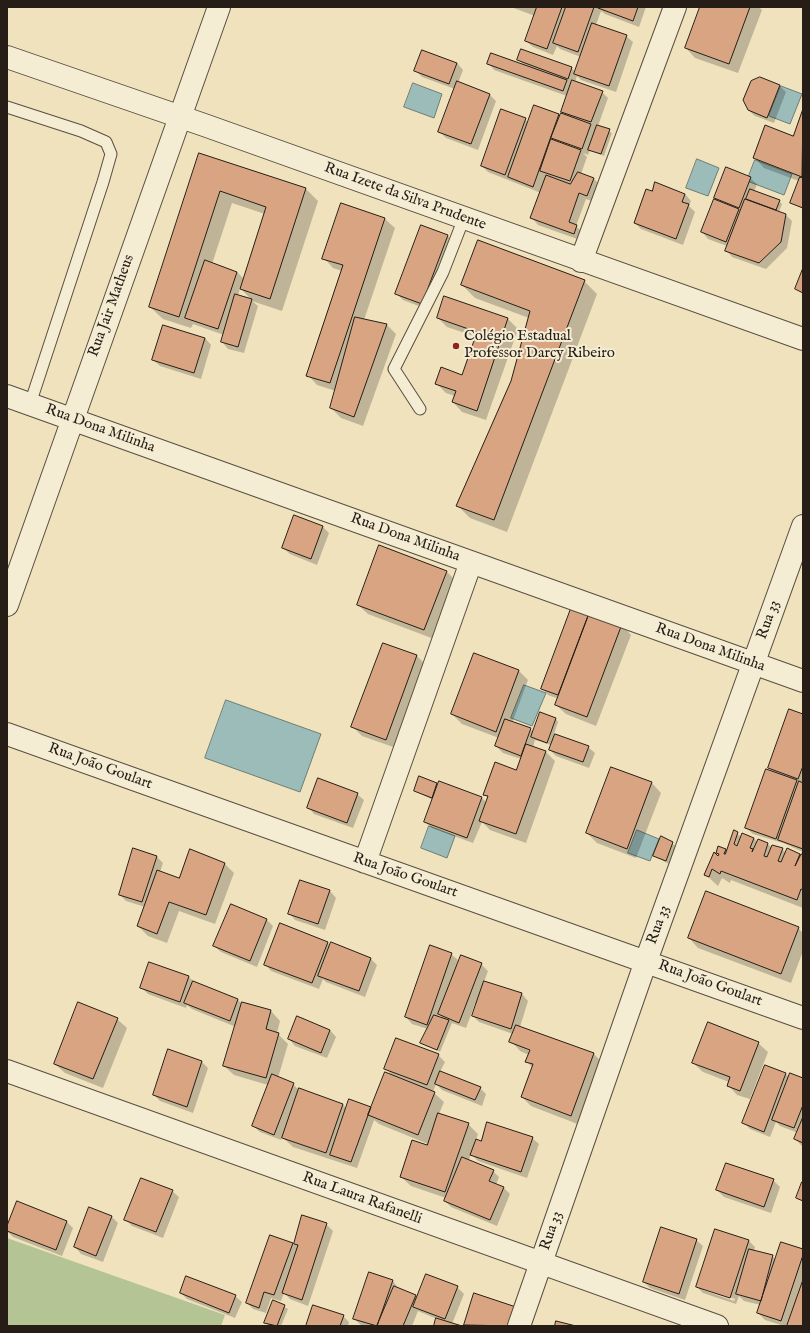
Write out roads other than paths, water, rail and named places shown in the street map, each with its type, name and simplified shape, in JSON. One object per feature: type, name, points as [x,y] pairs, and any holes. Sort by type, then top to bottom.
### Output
[{"type":"street","name":"Rua Jair Matheus","points":[[7,605],[219,7]]},
{"type":"street","points":[[582,261],[675,7]]},
{"type":"street","name":"Rua Izete da Silva Prudente","points":[[7,57],[214,129],[803,339]]},
{"type":"street","name":"Rua Dona Milinha","points":[[7,396],[803,681]]},
{"type":"street","name":"Rua 33","points":[[519,1326],[646,961],[803,526]]},
{"type":"street","points":[[365,862],[471,562]]},
{"type":"street","name":"Rua João Goulart","points":[[7,734],[803,1018]]},
{"type":"street","name":"Rua Laura Rafanelli","points":[[7,1071],[717,1326]]},
{"type":"lane","points":[[7,106],[81,131],[106,142],[111,154],[30,404]]},
{"type":"lane","points":[[420,409],[394,369],[443,272],[464,218]]},
{"type":"water","points":[[413,83],[442,94],[434,118],[404,107]]},
{"type":"water","points":[[781,86],[802,94],[790,124],[769,116]]},
{"type":"water","points":[[697,159],[719,168],[708,196],[686,188]]},
{"type":"water","points":[[755,160],[792,174],[784,195],[747,181]]},
{"type":"water","points":[[524,685],[546,693],[532,726],[511,718]]},
{"type":"water","points":[[226,700],[321,734],[300,792],[205,758]]},
{"type":"water","points":[[429,826],[455,836],[447,858],[421,848]]},
{"type":"water","points":[[637,830],[659,839],[650,861],[628,853]]},
{"type":"place","name":"Colégio Estadual Professor Darcy Ribeiro","points":[[456,346]]}]
